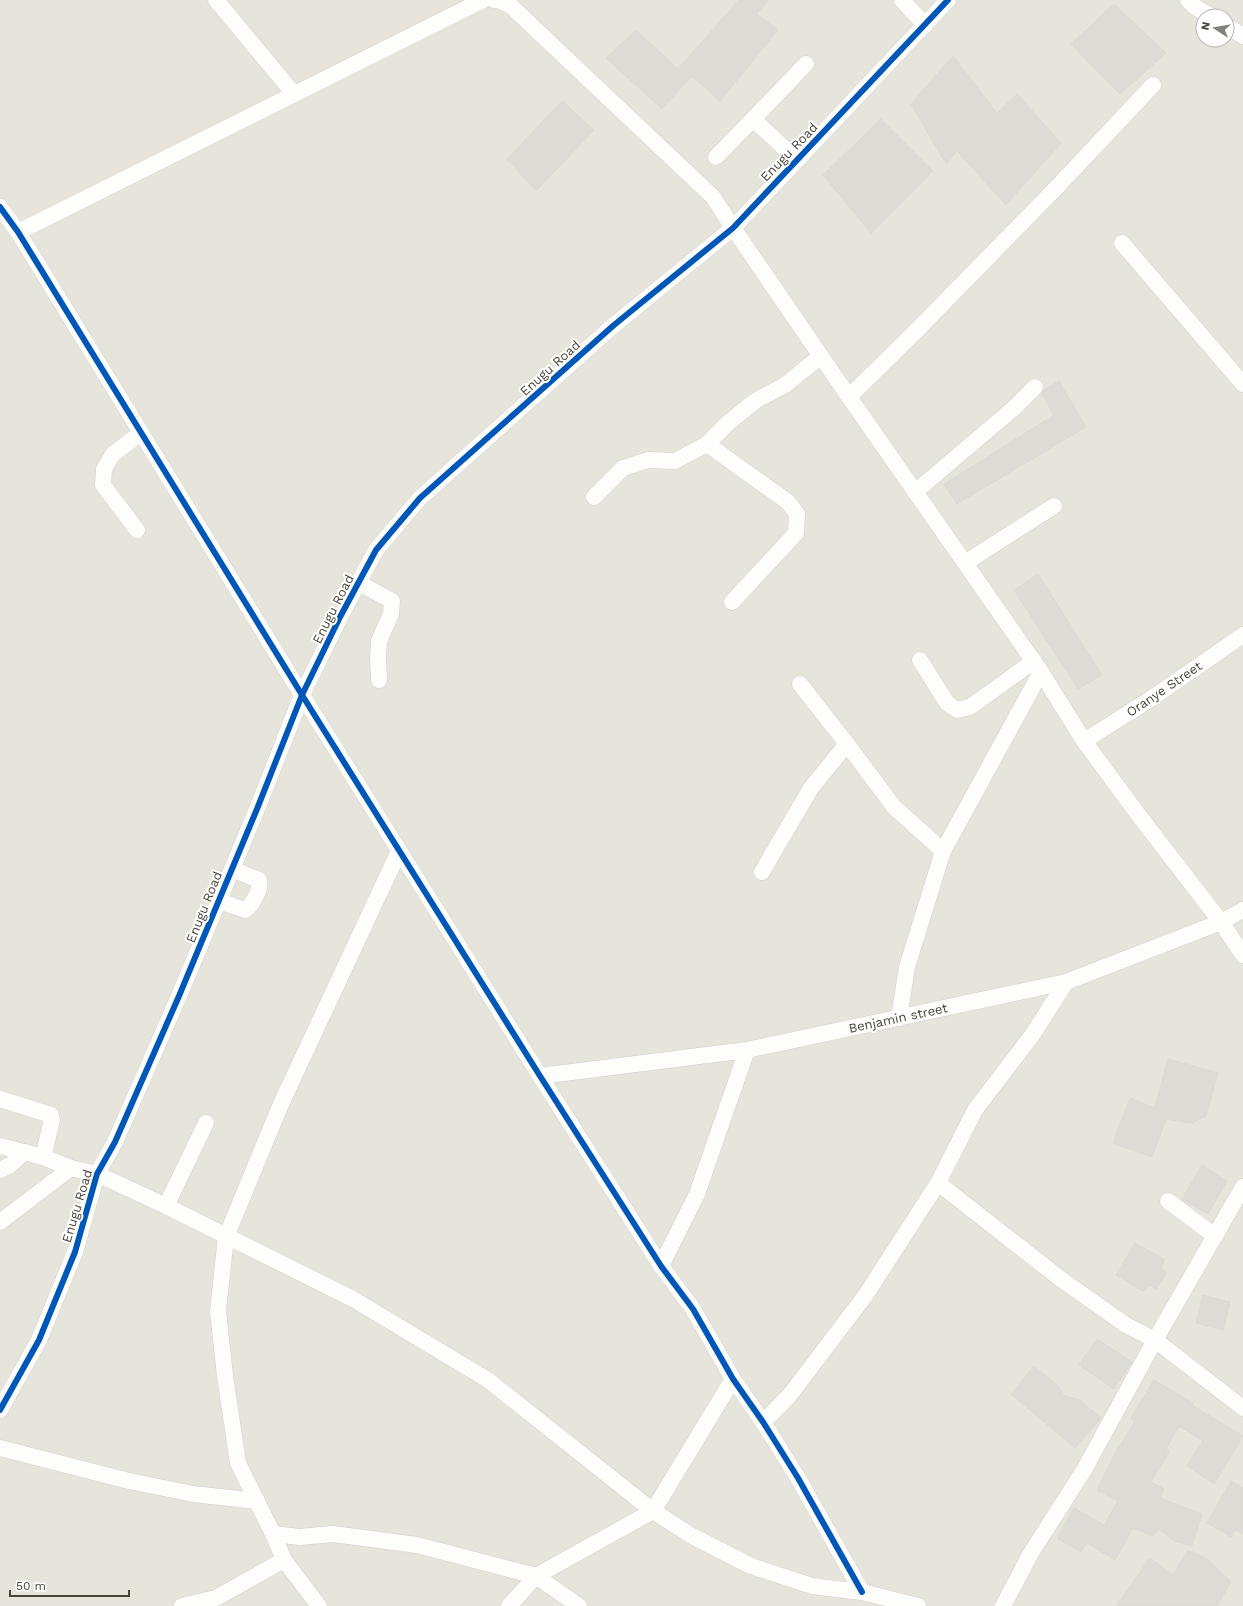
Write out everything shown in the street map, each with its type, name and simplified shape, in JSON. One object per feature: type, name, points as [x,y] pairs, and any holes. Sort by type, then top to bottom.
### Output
[{"type":"street","points":[[216,0],[294,94]]},
{"type":"street","points":[[18,232],[483,0]]},
{"type":"street","points":[[494,0],[501,1],[511,6],[713,197],[732,228],[1037,667],[1084,741],[1221,922],[1243,955]]},
{"type":"street","points":[[902,0],[925,25]]},
{"type":"street","name":"Enugu Road","points":[[0,1410],[39,1340],[75,1252],[97,1174],[115,1142],[179,996],[302,695],[376,550],[420,498],[614,325],[732,228],[948,0]]},
{"type":"street","points":[[716,157],[806,64]]},
{"type":"street","points":[[849,397],[1052,193],[1153,85]]},
{"type":"street","points":[[753,119],[797,160]]},
{"type":"street","points":[[0,207],[18,232],[302,695],[540,1076],[661,1266],[693,1309],[733,1379],[763,1422],[798,1478],[862,1592]]},
{"type":"street","points":[[1122,243],[1243,384]]},
{"type":"street","points":[[594,497],[623,468],[648,460],[675,461],[707,444],[728,423],[755,401],[785,385],[821,356]]},
{"type":"street","points":[[915,492],[1014,408],[1035,387]]},
{"type":"street","points":[[137,530],[103,485],[104,469],[114,454],[141,433]]},
{"type":"street","points":[[707,444],[788,502],[797,514],[796,533],[732,602]]},
{"type":"street","points":[[965,564],[1054,506]]},
{"type":"street","points":[[359,583],[392,601],[391,614],[379,640],[379,680]]},
{"type":"street","name":"Oranye Street","points":[[1084,741],[1149,700],[1243,636]]},
{"type":"street","points":[[920,660],[947,703],[957,710],[970,708],[1037,667]]},
{"type":"street","points":[[898,1018],[907,967],[943,851],[1037,667]]},
{"type":"street","points":[[800,684],[894,807],[943,851]]},
{"type":"street","points":[[762,872],[811,788],[847,744]]},
{"type":"street","points":[[319,1606],[284,1560],[257,1500],[238,1463],[225,1376],[218,1311],[226,1237],[281,1104],[399,851]]},
{"type":"street","points":[[219,901],[244,910],[248,908],[259,887],[259,880],[232,869]]},
{"type":"street","name":"Benjamin street","points":[[540,1076],[747,1050],[1066,982],[1221,922],[1243,910]]},
{"type":"street","points":[[763,1422],[790,1396],[865,1296],[938,1183],[975,1110],[1033,1034],[1066,982]]},
{"type":"street","points":[[661,1266],[697,1194],[747,1050]]},
{"type":"street","points":[[0,1099],[51,1115],[52,1120],[43,1157]]},
{"type":"street","points":[[166,1206],[206,1124]]},
{"type":"street","points":[[0,1146],[43,1157],[71,1168],[97,1174],[166,1206],[353,1299],[488,1380],[654,1511],[692,1536],[751,1566],[812,1586],[862,1592],[918,1606]]},
{"type":"street","points":[[0,1170],[10,1165],[25,1152]]},
{"type":"street","points":[[0,1222],[71,1168]]},
{"type":"street","points":[[938,1183],[1062,1280],[1126,1324],[1156,1340],[1243,1408]]},
{"type":"street","points":[[1003,1606],[1031,1553],[1084,1470],[1243,1187]]},
{"type":"street","points":[[1168,1201],[1215,1236]]},
{"type":"street","points":[[509,1606],[536,1576],[654,1511],[733,1379]]},
{"type":"street","points":[[0,1448],[129,1481],[193,1494],[257,1500]]},
{"type":"street","points":[[273,1534],[300,1537],[333,1534],[417,1545],[536,1576],[579,1606]]},
{"type":"street","points":[[182,1606],[216,1598],[284,1560]]},
{"type":"shaded area","points":[[0,0],[1243,0],[1243,1606],[0,1606]]},
{"type":"building","points":[[739,0],[769,0],[756,14],[778,30],[720,101],[692,76],[662,109],[606,58],[636,30],[678,69]]},
{"type":"building","points":[[1114,4],[1166,53],[1120,94],[1071,44]]},
{"type":"building","points":[[953,56],[997,113],[1017,94],[1061,143],[1006,205],[957,151],[946,164],[911,104]]},
{"type":"building","points":[[562,101],[594,130],[536,191],[507,159]]},
{"type":"building","points":[[881,119],[933,171],[871,233],[823,175]]},
{"type":"building","points":[[1059,381],[1086,427],[957,504],[944,484],[1054,415],[1042,394],[1044,390]]},
{"type":"building","points":[[1038,574],[1102,675],[1078,689],[1014,590]]},
{"type":"building","points":[[1168,1059],[1218,1073],[1206,1116],[1192,1123],[1166,1119],[1152,1157],[1113,1143],[1130,1098],[1155,1108]]},
{"type":"building","points":[[1202,1165],[1227,1181],[1208,1214],[1182,1199]]},
{"type":"building","points":[[1135,1243],[1164,1259],[1162,1268],[1166,1273],[1156,1289],[1150,1285],[1143,1291],[1116,1275]]},
{"type":"building","points":[[1203,1295],[1230,1302],[1223,1330],[1196,1323]]},
{"type":"building","points":[[1097,1339],[1132,1362],[1114,1389],[1079,1365]]},
{"type":"building","points":[[1034,1366],[1059,1387],[1064,1396],[1080,1400],[1101,1418],[1075,1448],[1011,1394]]},
{"type":"building","points":[[1154,1380],[1193,1403],[1192,1405],[1243,1436],[1214,1484],[1187,1466],[1203,1441],[1179,1426],[1166,1449],[1169,1452],[1151,1482],[1164,1489],[1160,1498],[1202,1514],[1192,1546],[1174,1541],[1159,1529],[1153,1536],[1133,1528],[1115,1560],[1087,1543],[1081,1552],[1057,1538],[1074,1508],[1104,1525],[1118,1501],[1097,1490],[1116,1452],[1135,1421],[1131,1418]]},
{"type":"building","points":[[1231,1481],[1243,1488],[1243,1534],[1235,1530],[1231,1537],[1207,1523]]},
{"type":"building","points":[[1188,1550],[1207,1559],[1231,1582],[1217,1606],[1116,1606],[1150,1558],[1173,1575]]},
{"type":"cycle path","points":[[0,1410],[39,1340],[75,1252],[97,1174],[115,1142],[179,996],[257,809],[302,695],[340,617],[376,550],[420,498],[614,325],[733,228],[948,0]]},
{"type":"cycle path","points":[[0,207],[18,232],[302,695],[540,1076],[661,1266],[693,1309],[733,1379],[763,1422],[798,1478],[862,1592]]}]
